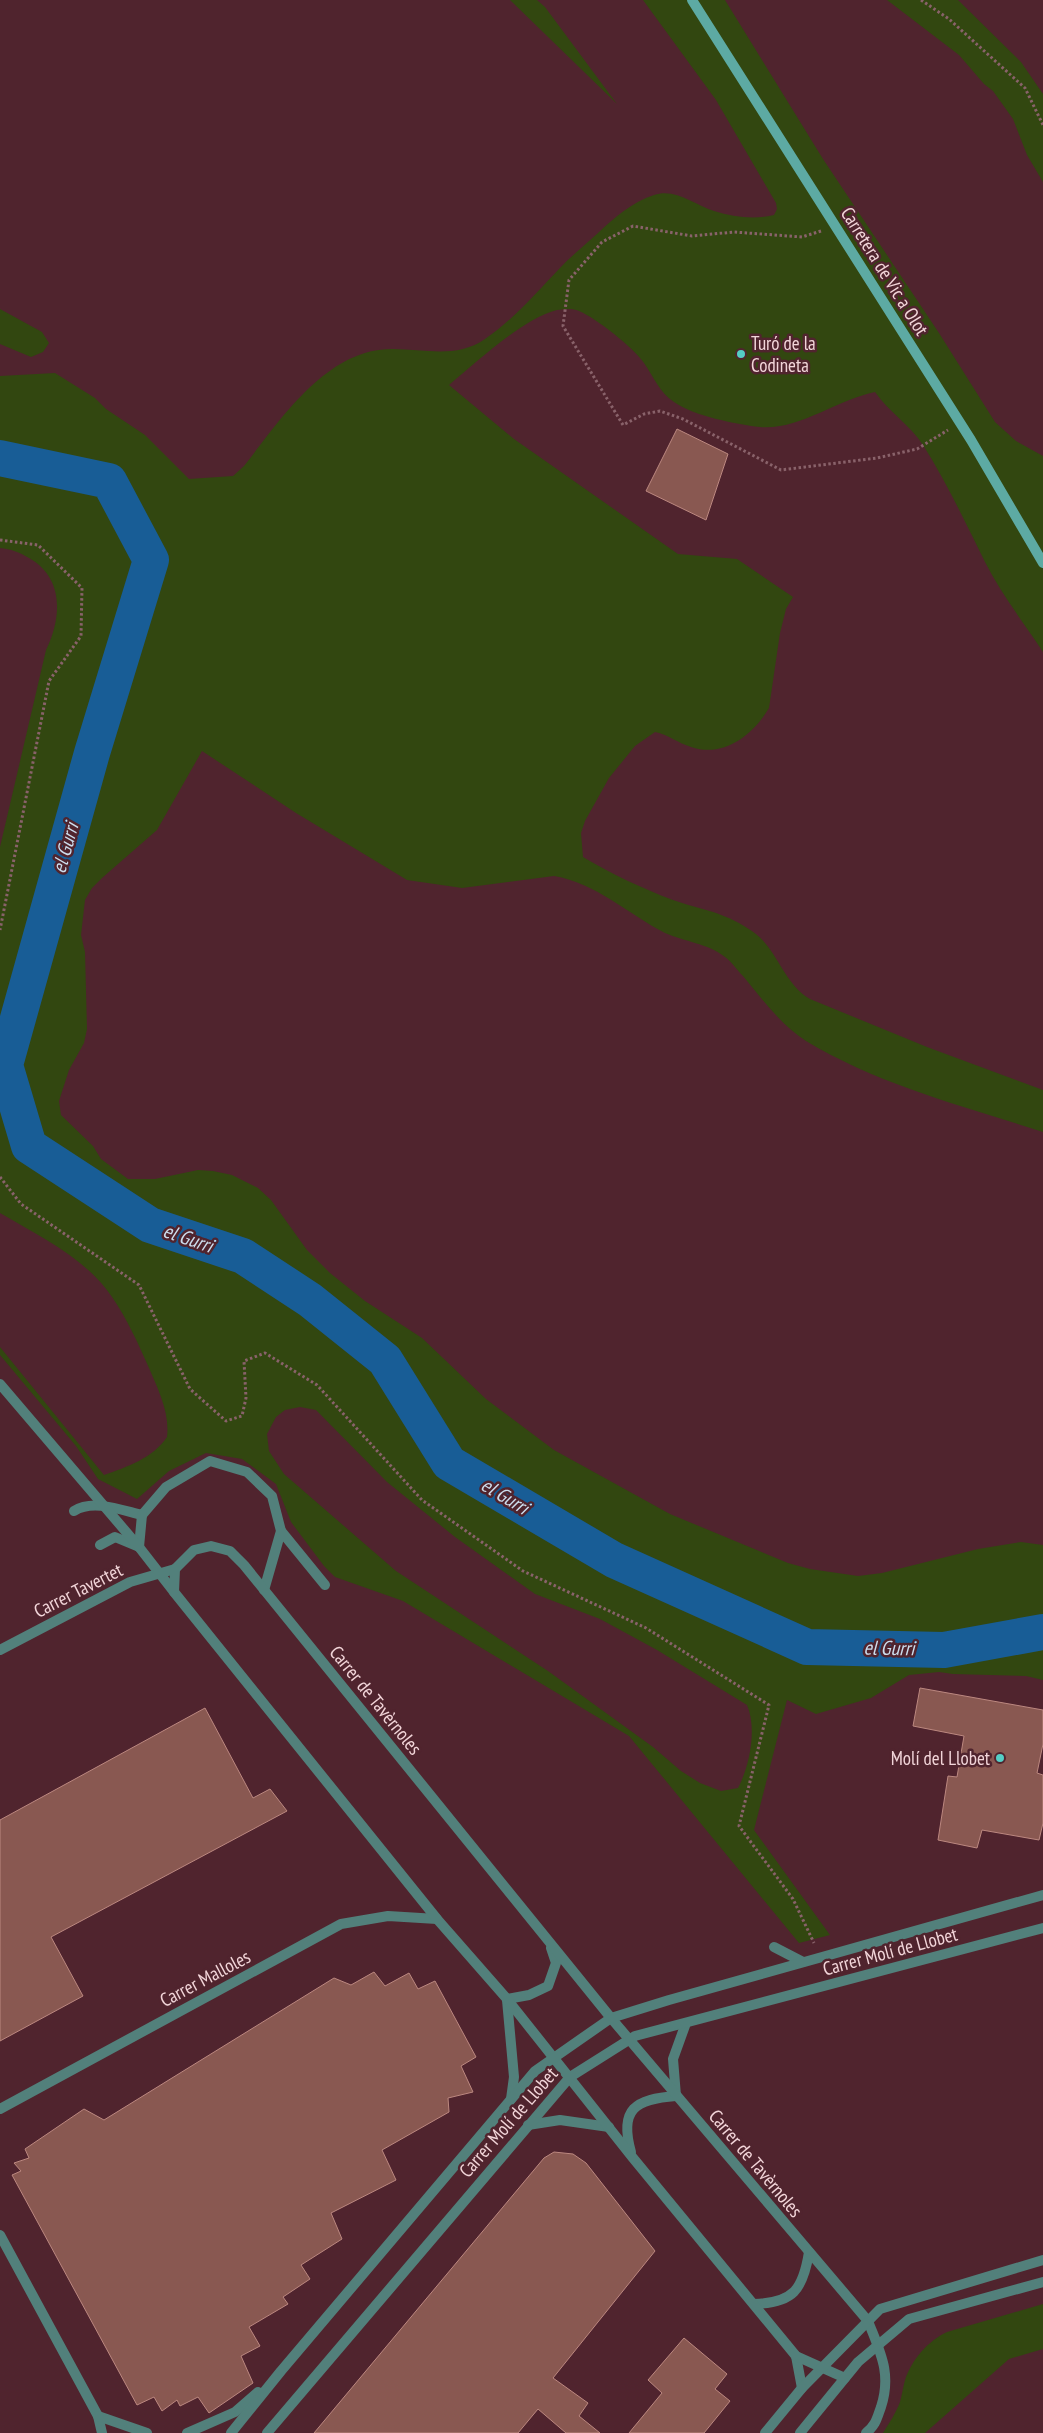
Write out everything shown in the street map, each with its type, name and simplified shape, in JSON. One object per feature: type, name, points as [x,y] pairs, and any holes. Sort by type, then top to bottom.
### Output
[{"type":"street","name":"Carretera de Vic a Olot","points":[[692,0],[960,422],[1043,563]]},
{"type":"street","points":[[0,1384],[138,1547],[437,1919],[507,1999],[633,2158],[796,2356],[844,2378]]},
{"type":"street","points":[[138,1547],[142,1515],[166,1487],[210,1461],[247,1472],[272,1496],[281,1531],[325,1585]]},
{"type":"street","points":[[74,1511],[83,1505],[104,1506],[142,1515]]},
{"type":"street","points":[[264,1590],[281,1531]]},
{"type":"street","points":[[100,1545],[115,1537],[138,1547]]},
{"type":"street","name":"Carrer de Tavèrnoles","points":[[175,1569],[194,1550],[211,1546],[230,1551],[264,1590],[629,2040],[868,2321],[884,2363],[886,2390],[875,2426],[866,2433]]},
{"type":"street","points":[[174,1592],[175,1569]]},
{"type":"street","name":"Carrer Tavertet","points":[[0,1650],[130,1582],[175,1569]]},
{"type":"street","name":"Carrer Molí de Llobet","points":[[231,2433],[281,2371],[536,2071],[611,2018],[1043,1895]]},
{"type":"street","name":"Carrer Malloles","points":[[0,2109],[341,1924],[388,1916],[437,1919]]},
{"type":"street","name":"Carrer Molí de Llobet","points":[[267,2433],[570,2077],[629,2040],[686,2023],[1043,1928]]},
{"type":"street","name":"Carrer de Tavèrnoles","points":[[507,1999],[529,1995],[548,1986],[556,1962],[548,1941]]},
{"type":"street","points":[[774,1947],[803,1962]]},
{"type":"street","points":[[507,1999],[514,2077],[511,2099]]},
{"type":"street","points":[[633,2158],[626,2131],[630,2112],[650,2098],[676,2096],[674,2059],[686,2023]]},
{"type":"street","points":[[528,2125],[560,2120],[609,2127]]},
{"type":"street","points":[[0,2234],[98,2416],[102,2433]]},
{"type":"street","points":[[754,2304],[773,2303],[788,2299],[797,2288],[806,2270],[809,2252]]},
{"type":"street","points":[[765,2433],[802,2388],[880,2309],[1043,2260]]},
{"type":"street","points":[[800,2433],[858,2362],[909,2319],[1043,2282]]},
{"type":"street","points":[[796,2356],[802,2388]]},
{"type":"street","name":"Carrer Molí de Llobet","points":[[187,2433],[235,2412],[281,2371]]},
{"type":"street","points":[[98,2416],[147,2433]]},
{"type":"path","points":[[921,0],[950,19],[1025,88],[1043,125]]},
{"type":"path","points":[[836,226],[802,237],[734,232],[692,236],[633,226],[602,242],[569,280],[563,326],[623,425],[644,414],[660,411],[683,419],[781,470],[857,461],[917,448],[960,422]]},
{"type":"path","points":[[0,540],[38,545],[82,588],[82,636],[49,681],[0,930]]},
{"type":"path","points":[[0,1177],[21,1204],[138,1285],[190,1389],[226,1421],[242,1416],[246,1398],[244,1361],[265,1353],[317,1385],[422,1500],[515,1566],[646,1628],[769,1705],[739,1826],[793,1899],[813,1944],[823,1941]]},
{"type":"green space","points":[[510,0],[537,0],[545,7],[617,104]]},
{"type":"green space","points":[[643,0],[725,0],[823,159],[939,333],[995,422],[1016,441],[1043,456],[1043,652],[991,574],[948,488],[923,445],[875,392],[847,401],[803,420],[774,427],[760,427],[727,421],[703,415],[674,402],[661,389],[639,357],[624,342],[586,315],[576,310],[568,309],[557,310],[543,315],[529,322],[500,342],[449,385],[514,439],[678,554],[737,559],[793,597],[786,609],[780,633],[769,708],[755,727],[736,742],[726,747],[715,749],[703,750],[691,747],[655,732],[635,746],[609,778],[585,821],[581,833],[583,857],[650,891],[718,914],[744,926],[763,940],[790,981],[802,994],[810,999],[927,1047],[1043,1090],[1043,1132],[892,1082],[863,1070],[806,1041],[772,1011],[743,976],[718,952],[665,933],[584,885],[554,876],[462,888],[407,880],[296,813],[202,751],[157,830],[102,878],[92,888],[85,900],[81,935],[85,952],[87,1029],[84,1043],[69,1070],[59,1101],[61,1115],[93,1146],[101,1159],[128,1179],[155,1179],[198,1170],[213,1171],[232,1175],[258,1188],[271,1200],[307,1250],[330,1273],[365,1301],[422,1338],[486,1399],[554,1450],[670,1514],[788,1563],[810,1569],[858,1576],[882,1573],[978,1549],[1021,1542],[1043,1545],[1043,1680],[1026,1676],[939,1672],[909,1675],[871,1698],[816,1714],[787,1700],[754,1830],[830,1935],[799,1943],[629,1736],[403,1601],[335,1577],[324,1566],[291,1522],[276,1484],[242,1459],[206,1453],[169,1471],[137,1499],[98,1479],[76,1446],[0,1355],[0,1347],[104,1475],[147,1456],[167,1437],[167,1419],[159,1393],[132,1331],[112,1297],[101,1283],[75,1259],[46,1239],[0,1213],[0,847],[46,650],[55,625],[57,599],[49,576],[40,566],[18,552],[0,548],[0,376],[55,373],[95,398],[106,409],[145,435],[189,479],[233,476],[244,466],[290,408],[327,373],[347,360],[369,352],[393,349],[452,351],[474,345],[485,339],[515,315],[568,260],[610,222],[631,206],[646,198],[662,193],[670,194],[729,215],[752,218],[774,215],[777,209],[776,203],[716,100]],"holes":[[[300,1407],[316,1410],[387,1482],[455,1537],[535,1594],[600,1619],[657,1650],[747,1705],[752,1724],[751,1746],[746,1769],[738,1788],[721,1791],[700,1783],[681,1771],[653,1747],[548,1671],[396,1571],[284,1474],[269,1451],[267,1434],[276,1417],[285,1410]]]},
{"type":"green space","points":[[887,0],[958,0],[1021,62],[1043,94],[1043,182],[1027,155],[1013,119],[993,91],[984,84],[959,55]]},
{"type":"green space","points":[[0,309],[42,332],[49,343],[43,352],[31,357],[0,344]]},
{"type":"green space","points":[[1043,2304],[1043,2349],[1009,2359],[925,2433],[883,2433],[901,2399],[908,2372],[916,2358],[933,2340],[947,2332]]},
{"type":"building","points":[[677,429],[728,454],[706,520],[646,491]]},
{"type":"building","name":"Molí del Llobet","points":[[920,1688],[1043,1710],[1043,1744],[1037,1773],[1043,1775],[1043,1823],[1039,1840],[982,1830],[977,1848],[938,1840],[948,1776],[957,1777],[964,1736],[913,1726]]},
{"type":"building","points":[[205,1708],[253,1798],[270,1789],[287,1811],[51,1937],[83,1996],[0,2041],[0,1820]]},
{"type":"building","points":[[374,1972],[385,1986],[409,1973],[418,1989],[435,1981],[476,2057],[461,2066],[473,2092],[448,2098],[449,2112],[382,2150],[396,2180],[331,2213],[342,2239],[301,2265],[310,2279],[283,2297],[288,2304],[249,2327],[260,2346],[241,2356],[253,2383],[209,2413],[198,2397],[180,2406],[177,2400],[162,2411],[154,2397],[137,2405],[12,2175],[21,2171],[14,2163],[29,2158],[25,2149],[84,2109],[104,2120],[334,1978],[351,1985]]},
{"type":"building","points":[[554,2152],[573,2154],[586,2163],[655,2251],[553,2378],[588,2403],[579,2416],[600,2433],[566,2433],[538,2409],[518,2433],[314,2433],[544,2158]]},
{"type":"building","points":[[684,2338],[727,2374],[715,2389],[730,2401],[704,2433],[629,2433],[662,2393],[648,2380]]},
{"type":"waterway","name":"el Gurri","points":[[0,458],[109,481],[151,560],[92,753],[5,1065],[29,1146],[150,1225],[243,1256],[310,1300],[385,1360],[449,1463],[614,1560],[807,1647],[944,1650],[1043,1632]]},
{"type":"place","name":"Turó de la Codineta","points":[[741,354]]},
{"type":"place","name":"Molí del Llobet","points":[[1000,1758]]}]
